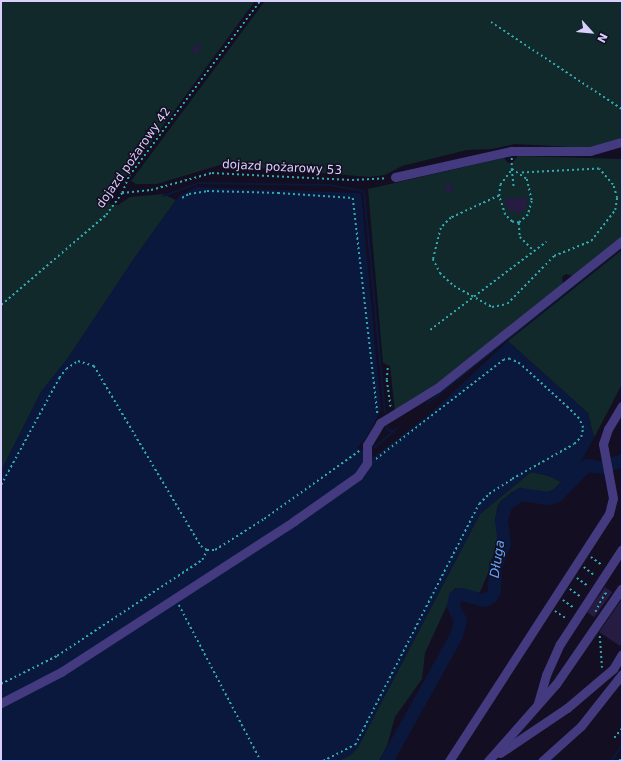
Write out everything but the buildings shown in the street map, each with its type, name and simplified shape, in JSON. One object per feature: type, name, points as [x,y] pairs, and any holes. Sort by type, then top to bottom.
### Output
[{"type":"street","points":[[395,177],[511,151],[590,151],[622,142]]},
{"type":"street","points":[[1,703],[61,672],[294,521],[358,476],[367,463],[367,445],[380,423],[437,388],[622,240]]},
{"type":"street","points":[[449,761],[571,574],[613,506],[604,455],[604,437],[622,406]]},
{"type":"street","points":[[536,707],[548,669],[574,623],[622,549]]},
{"type":"street","points":[[489,760],[536,707],[594,632],[622,588]]},
{"type":"street","points":[[489,760],[543,725],[603,678],[622,654]]},
{"type":"street","points":[[542,761],[581,726],[622,674]]},
{"type":"path","name":"dojazd pożarowy 42","points":[[1,305],[106,215],[122,193],[129,176],[260,1]]},
{"type":"path","points":[[491,22],[622,109]]},
{"type":"path","points":[[512,162],[514,189]]},
{"type":"path","points":[[499,196],[451,218],[441,228],[435,244],[433,259],[440,273],[454,286],[492,307],[508,304],[528,285],[548,260],[591,241],[615,210],[617,198],[613,185],[599,169],[521,172],[512,169]]},
{"type":"path","points":[[512,169],[502,180],[499,196],[505,215],[512,222],[519,223],[528,215],[532,202],[529,183],[521,172]]},
{"type":"path","name":"dojazd pożarowy 53","points":[[122,193],[152,190],[212,174],[352,180],[395,177]]},
{"type":"path","points":[[182,198],[189,194],[207,191],[278,193],[353,198],[380,423]]},
{"type":"path","points":[[519,223],[520,237],[533,250]]},
{"type":"path","points":[[430,330],[533,250],[546,242]]},
{"type":"path","points":[[323,761],[355,745],[480,504],[489,494],[518,475],[574,444],[581,437],[583,428],[579,419],[568,408],[520,364],[510,359],[504,360],[378,459],[367,463]]},
{"type":"path","points":[[1,485],[59,378],[72,364],[78,362],[89,363],[100,375],[201,546],[207,550],[215,550],[264,519],[367,445]]},
{"type":"path","points":[[388,368],[387,380],[393,416]]},
{"type":"path","points":[[1,684],[57,656],[202,560],[207,550]]},
{"type":"path","points":[[584,553],[609,570]]},
{"type":"path","points":[[578,563],[602,580]]},
{"type":"path","points":[[571,574],[595,591]]},
{"type":"path","points":[[563,585],[588,602]]},
{"type":"path","points":[[557,595],[581,613]]},
{"type":"path","points":[[174,599],[261,761]]},
{"type":"path","points":[[549,606],[574,623]]},
{"type":"path","points":[[594,632],[600,636],[603,678]]},
{"type":"path","points":[[614,738],[621,729]]},
{"type":"path","points":[[619,761],[622,757]]},
{"type":"green space","points":[[1,1],[255,1],[113,194],[109,204],[118,205],[130,197],[163,194],[176,200],[133,260],[68,358],[41,392],[1,471]]},
{"type":"green space","points":[[265,1],[622,1],[622,137],[605,145],[589,148],[515,144],[492,149],[467,150],[402,166],[385,175],[370,177],[220,165],[157,184],[136,184],[131,181]]},
{"type":"green space","points":[[518,156],[622,159],[622,237],[573,276],[566,274],[562,277],[563,284],[436,384],[395,412],[390,366],[383,363],[368,189],[504,158],[508,163],[512,163]]},
{"type":"green space","points":[[622,250],[622,384],[594,438],[588,413],[508,341]]},
{"type":"green space","points":[[531,472],[549,476],[561,482],[553,490],[542,494],[528,489],[512,492],[498,505],[495,519],[499,547],[480,592],[473,593],[455,588],[425,653],[422,679],[395,717],[387,746],[379,761],[338,761],[351,755],[358,747],[480,514]]},
{"type":"water","points":[[197,187],[361,193],[381,410],[366,438],[357,448],[374,457],[432,412],[508,341],[588,413],[594,438],[580,463],[561,482],[549,476],[531,472],[480,514],[358,747],[351,755],[338,761],[1,761],[1,471],[41,392],[68,358],[133,260],[180,195]]},
{"type":"waterway","points":[[163,196],[198,183],[329,185],[364,191],[385,412]]},
{"type":"waterway","points":[[428,403],[622,247]]},
{"type":"waterway","points":[[386,425],[388,430],[394,432]]},
{"type":"waterway","points":[[374,448],[396,429]]},
{"type":"waterway","name":"Długa","points":[[386,761],[456,635],[460,620],[453,606],[455,596],[461,594],[484,600],[491,596],[494,591],[495,567],[504,544],[501,520],[505,505],[520,494],[549,498],[556,496],[586,465],[601,467],[622,460]]},
{"type":"waterway","points":[[611,761],[622,745]]}]
